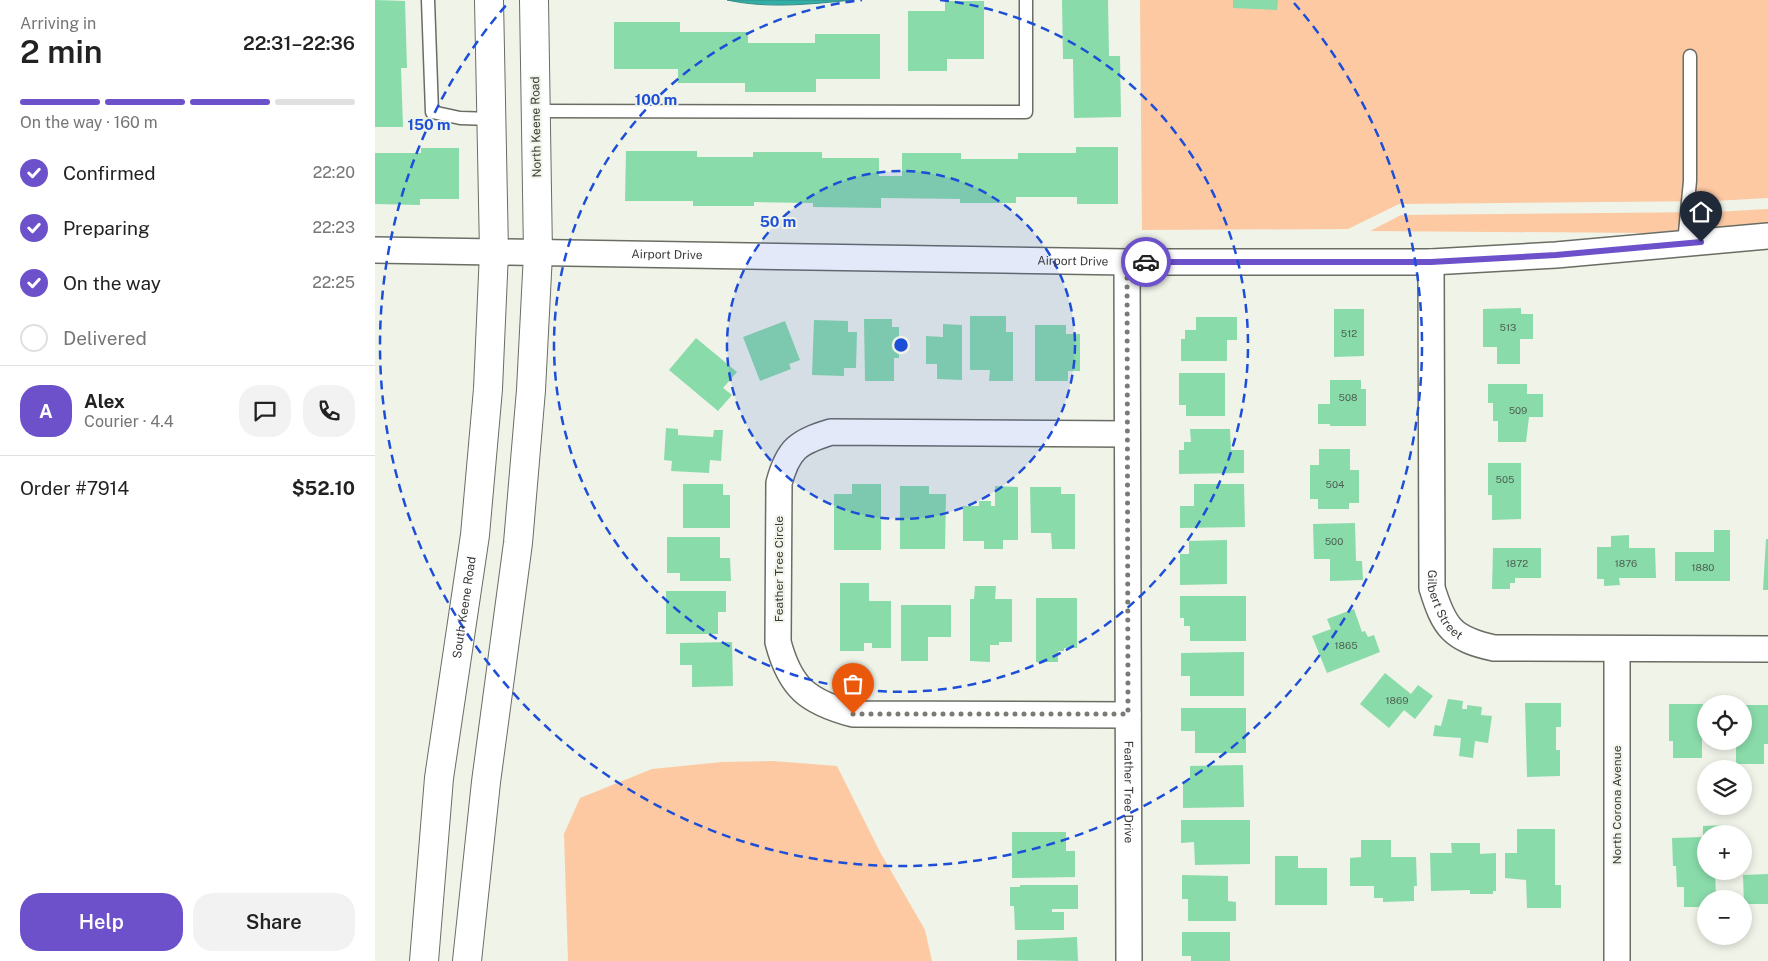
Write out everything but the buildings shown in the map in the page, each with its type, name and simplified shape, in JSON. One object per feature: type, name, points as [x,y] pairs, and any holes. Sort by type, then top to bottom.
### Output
[{"type":"main road","points":[[489,0],[494,252]]},
{"type":"main road","name":"North Keene Road","points":[[534,0],[538,254]]},
{"type":"main road","name":"South Keene Road","points":[[424,961],[439,778],[475,535],[488,388],[494,252]]},
{"type":"main road","points":[[467,961],[485,782],[518,543],[531,390],[538,254]]},
{"type":"street","name":"Airport Drive","points":[[375,250],[1127,262],[1431,262],[1556,255],[1768,236]]},
{"type":"street","name":"Feather Tree Drive","points":[[1127,262],[1129,961]]},
{"type":"street","name":"Gilbert Street","points":[[1431,262],[1432,588],[1440,612],[1452,631],[1471,643],[1494,648],[1768,649]]},
{"type":"street","name":"Feather Tree Circle","points":[[1126,434],[831,432],[795,447],[785,463],[779,483],[778,642],[784,664],[801,690],[825,706],[853,714],[1128,714]]},
{"type":"street","name":"North Corona Avenue","points":[[1617,649],[1617,961]]},
{"type":"lane","points":[[428,0],[431,112],[460,118],[492,119]]},
{"type":"lane","points":[[536,111],[1027,112],[1026,0]]},
{"type":"lane","points":[[1684,244],[1690,181],[1690,56]]},
{"type":"shaded area","points":[[1140,0],[1768,0],[1768,198],[1714,201],[1399,204],[1348,229],[1142,230]]},
{"type":"shaded area","points":[[1768,209],[1768,223],[1647,233],[1370,231],[1401,215],[1714,212]]},
{"type":"shaded area","points":[[773,761],[837,766],[880,852],[925,930],[932,961],[568,961],[564,834],[580,798],[652,769],[722,762]]},
{"type":"water","points":[[727,0],[853,0],[774,5]]},
{"type":"way so far","points":[[853,714],[1128,714],[1127,262],[1146,262]]},
{"type":"route","points":[[1146,262],[1431,262],[1556,255],[1701,242]]}]
